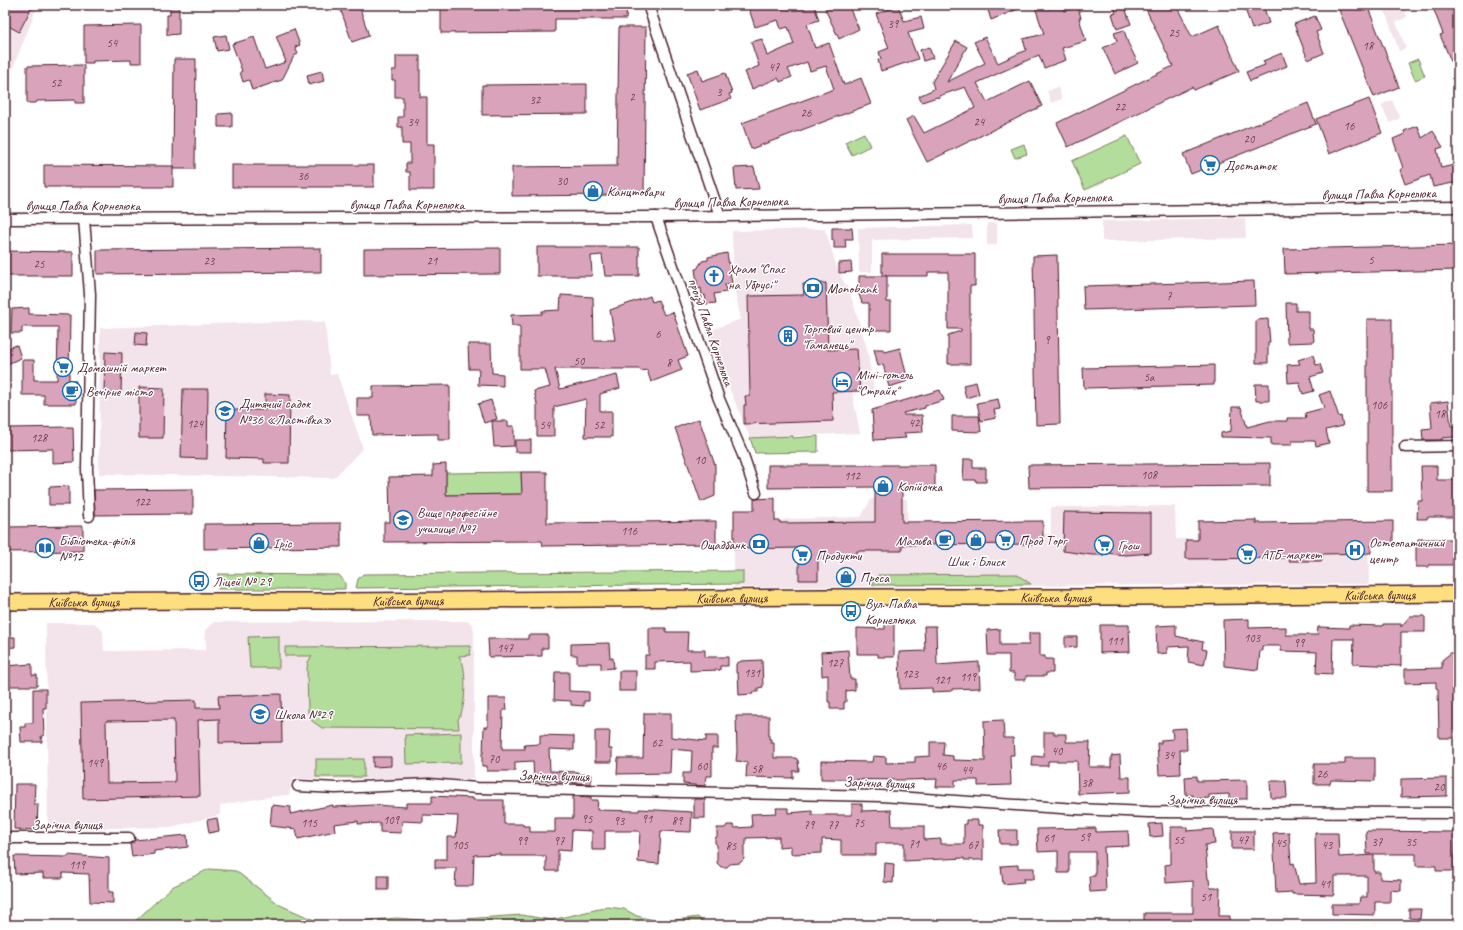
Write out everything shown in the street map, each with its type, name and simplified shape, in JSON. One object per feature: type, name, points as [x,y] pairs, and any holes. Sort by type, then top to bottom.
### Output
[{"type":"main road","name":"Київська вулиця","points":[[5,602],[826,597],[1149,597],[1458,594]]},
{"type":"street","points":[[648,5],[720,216]]},
{"type":"street","name":"вулиця Павла Корнелюка","points":[[5,219],[656,217],[1458,207]]},
{"type":"street","name":"проїзд Павла Корнелюка","points":[[656,217],[719,399],[742,454],[756,493]]},
{"type":"street","points":[[84,219],[90,294],[87,469],[89,516]]},
{"type":"street","points":[[1405,447],[1458,446]]},
{"type":"street","name":"Зарічна вулиця","points":[[298,786],[336,788],[429,784],[477,788],[881,796],[1077,809],[1148,812],[1458,813]]},
{"type":"street","name":"Зарічна вулиця","points":[[5,838],[129,838]]},
{"type":"shaded area","points":[[5,5],[38,5],[5,88]]},
{"type":"shaded area","points":[[1383,5],[1403,5],[1407,17],[1396,22],[1406,48],[1399,51]]},
{"type":"shaded area","points":[[1058,87],[1062,99],[1051,103],[1047,91]]},
{"type":"shaded area","points":[[1392,100],[1400,118],[1390,123],[1381,105]]},
{"type":"shaded area","points":[[1245,218],[1246,238],[1102,241],[1102,221]]},
{"type":"shaded area","points":[[987,223],[997,223],[997,245],[987,245]]},
{"type":"shaded area","points":[[972,225],[973,238],[872,240],[872,272],[859,272],[858,228]]},
{"type":"shaded area","points":[[825,229],[839,274],[849,290],[867,348],[874,390],[852,392],[860,433],[750,438],[706,332],[741,319],[734,289],[732,231]]},
{"type":"shaded area","name":"Дитячий садок №36 «Ластівка»","points":[[294,321],[325,322],[330,375],[337,374],[363,448],[334,478],[99,474],[100,328]]},
{"type":"shaded area","points":[[871,499],[907,499],[908,535],[1051,534],[1051,507],[1175,506],[1176,539],[1368,537],[1369,584],[734,587],[734,549],[780,521],[787,519],[861,517]]},
{"type":"shaded area","name":"Школа №29","points":[[467,621],[473,626],[474,632],[474,779],[305,779],[293,777],[289,795],[220,805],[220,815],[171,827],[48,829],[46,623],[94,623],[103,631],[104,651],[206,650],[205,630],[214,622]]},
{"type":"green space","points":[[1418,59],[1425,76],[1415,80],[1408,63]]},
{"type":"green space","points":[[864,133],[870,146],[852,155],[845,142]]},
{"type":"green space","points":[[1127,136],[1140,164],[1085,190],[1072,161]]},
{"type":"green space","points":[[1024,144],[1027,154],[1015,158],[1011,149]]},
{"type":"green space","points":[[793,436],[793,438],[818,436],[818,452],[755,453],[750,438]]},
{"type":"green space","points":[[521,472],[522,494],[446,495],[446,473]]},
{"type":"green space","points":[[743,571],[743,584],[356,588],[358,579],[363,574]]},
{"type":"green space","points":[[218,574],[339,575],[345,582],[345,589],[218,589]]},
{"type":"green space","points":[[1016,574],[1031,584],[872,585],[878,575]]},
{"type":"green space","points":[[279,636],[279,668],[250,668],[248,637]]},
{"type":"green space","points":[[471,646],[470,655],[459,656],[463,664],[465,684],[463,709],[458,719],[459,729],[322,728],[312,721],[308,712],[307,668],[308,662],[312,656],[285,656],[285,647]]},
{"type":"green space","points":[[461,733],[461,763],[406,764],[405,735]]},
{"type":"green space","points":[[316,759],[364,759],[364,777],[316,777]]},
{"type":"green space","points":[[209,869],[236,871],[280,905],[323,924],[397,918],[434,921],[522,915],[551,920],[608,907],[624,909],[637,916],[661,922],[698,917],[705,925],[131,925],[172,887]]},
{"type":"building","points":[[5,5],[33,5],[19,32],[5,24]]},
{"type":"building","points":[[170,5],[179,5],[179,34],[167,35],[167,15],[170,15]]},
{"type":"building","points":[[339,5],[359,5],[369,36],[352,42]]},
{"type":"building","points":[[561,5],[627,5],[626,19],[555,19],[555,32],[441,33],[441,7],[561,7]]},
{"type":"building","points":[[761,5],[814,5],[819,20],[807,24],[815,48],[829,43],[844,85],[861,78],[871,104],[751,149],[742,123],[834,89],[826,66],[810,71],[807,62],[788,69],[792,77],[780,82],[778,78],[752,89],[745,72],[759,66],[751,42],[762,39],[767,56],[794,44],[788,27],[781,29],[778,20],[755,27],[749,9]]},
{"type":"building","points":[[835,5],[848,5],[859,29],[839,39],[825,9]]},
{"type":"building","points":[[1008,5],[1017,5],[1018,9],[991,20],[988,10]]},
{"type":"building","points":[[1047,5],[1048,9],[1062,5],[1064,11],[1078,7],[1081,18],[1079,18],[1086,41],[1062,48],[1066,60],[1044,68],[1039,55],[977,83],[987,102],[1030,81],[1042,106],[927,162],[906,120],[914,116],[924,133],[975,108],[965,87],[939,96],[938,98],[937,97],[922,102],[919,96],[934,89],[932,82],[956,41],[967,47],[947,82],[985,63],[974,42],[985,37],[998,63],[1026,50],[1023,39],[1044,34],[1035,7]]},
{"type":"building","points":[[1113,5],[1124,5],[1131,24],[1117,29],[1112,14],[1116,13]]},
{"type":"building","points":[[1144,5],[1176,5],[1192,37],[1219,25],[1239,71],[1194,90],[1192,87],[1068,147],[1057,123],[1173,66]]},
{"type":"building","points":[[1257,5],[1263,5],[1269,23],[1252,29],[1245,9]]},
{"type":"building","points":[[1337,5],[1367,5],[1399,87],[1374,97]]},
{"type":"building","points":[[1432,5],[1458,5],[1458,78],[1440,35],[1443,34]]},
{"type":"building","points":[[898,6],[904,21],[921,17],[924,29],[908,33],[918,59],[881,71],[878,60],[881,59],[879,52],[889,48],[876,14]]},
{"type":"building","points":[[1315,16],[1321,30],[1316,32],[1324,53],[1308,60],[1294,24]]},
{"type":"building","points":[[141,25],[141,63],[131,63],[131,60],[93,61],[93,63],[84,63],[84,26]]},
{"type":"building","points":[[619,27],[646,27],[644,192],[613,191],[613,195],[512,196],[512,167],[617,166]]},
{"type":"building","points":[[294,29],[300,45],[295,47],[298,54],[294,56],[282,80],[252,90],[249,80],[243,82],[240,72],[242,71],[232,44],[254,37],[265,69],[286,62],[276,36]]},
{"type":"building","points":[[1124,30],[1128,43],[1138,63],[1115,74],[1103,48],[1117,41],[1114,33]]},
{"type":"building","points":[[226,35],[229,49],[217,51],[214,37]]},
{"type":"building","points":[[929,47],[933,58],[923,61],[920,50]]},
{"type":"building","points":[[1282,53],[1287,66],[1250,81],[1246,72],[1265,65],[1263,61]]},
{"type":"building","points":[[396,56],[420,56],[420,97],[427,97],[427,144],[434,144],[434,190],[410,190],[410,172],[406,172],[406,163],[410,163],[410,144],[402,144],[402,127],[398,127],[398,117],[403,117],[403,97],[395,97],[395,80],[392,80],[392,70],[396,70]]},
{"type":"building","points":[[174,59],[196,59],[195,169],[173,169]]},
{"type":"building","points":[[84,65],[84,103],[75,103],[75,100],[37,101],[36,103],[27,103],[27,66]]},
{"type":"building","points":[[698,69],[702,81],[725,73],[732,93],[729,94],[731,99],[700,110],[687,73]]},
{"type":"building","points":[[322,71],[324,81],[309,85],[307,75]]},
{"type":"building","points":[[587,84],[587,114],[482,115],[482,85]]},
{"type":"building","points":[[1369,99],[1382,133],[1329,154],[1316,119]]},
{"type":"building","points":[[1308,103],[1316,124],[1191,174],[1183,154]]},
{"type":"building","points":[[232,113],[232,127],[218,127],[218,114]]},
{"type":"building","points":[[1418,126],[1422,138],[1433,131],[1443,147],[1437,149],[1441,168],[1458,164],[1458,182],[1433,187],[1430,175],[1405,184],[1400,170],[1403,168],[1393,139],[1405,134],[1404,131]]},
{"type":"building","points":[[44,165],[173,166],[173,187],[44,187]]},
{"type":"building","points":[[232,165],[374,165],[374,187],[232,187]]},
{"type":"building","points":[[754,167],[759,189],[736,190],[734,168]]},
{"type":"building","points":[[832,228],[852,228],[853,239],[845,239],[846,248],[834,248]]},
{"type":"building","points":[[1458,245],[1458,270],[1285,274],[1284,249]]},
{"type":"building","points":[[537,247],[639,247],[639,276],[605,276],[602,255],[591,256],[592,276],[537,276]]},
{"type":"building","points":[[321,248],[321,272],[97,274],[97,250]]},
{"type":"building","points":[[500,248],[500,274],[364,275],[364,249]]},
{"type":"building","points":[[5,251],[73,252],[73,276],[5,276]]},
{"type":"building","name":"Храм \"Спас на Убрусі\"","points":[[727,253],[732,283],[725,284],[726,292],[714,294],[716,303],[706,304],[705,295],[702,296],[701,288],[698,289],[695,269],[697,269],[702,261],[708,260],[708,257]]},
{"type":"building","points":[[882,254],[975,254],[975,286],[970,286],[970,364],[948,364],[948,335],[961,331],[961,329],[948,329],[948,272],[928,272],[928,276],[882,276]]},
{"type":"building","points":[[1057,255],[1060,424],[1036,425],[1033,256]]},
{"type":"building","points":[[851,262],[852,272],[839,273],[839,263]]},
{"type":"building","points":[[859,276],[887,276],[887,302],[891,302],[891,330],[869,330],[869,303],[862,303],[859,294]]},
{"type":"building","points":[[1254,281],[1255,305],[1084,310],[1083,286]]},
{"type":"building","points":[[826,283],[828,350],[857,349],[860,391],[832,392],[833,421],[744,424],[744,405],[746,405],[745,396],[750,396],[748,296],[804,295],[803,284]]},
{"type":"building","points":[[561,295],[593,297],[594,340],[615,340],[610,310],[650,296],[652,302],[658,300],[664,315],[673,312],[688,356],[678,360],[682,370],[651,382],[647,370],[641,371],[640,369],[555,369],[560,389],[617,375],[620,388],[600,394],[600,411],[612,411],[612,437],[585,437],[586,399],[554,407],[554,436],[537,436],[537,404],[534,391],[550,387],[545,369],[520,369],[520,327],[512,326],[511,315],[542,314],[542,311],[560,310]]},
{"type":"building","points":[[1286,303],[1296,303],[1296,311],[1309,311],[1309,329],[1313,329],[1314,342],[1287,343]]},
{"type":"building","points":[[29,308],[29,314],[70,315],[69,380],[76,381],[76,404],[44,404],[44,395],[22,395],[22,360],[34,360],[34,380],[57,380],[58,327],[22,327],[22,333],[11,333],[12,309]]},
{"type":"building","points":[[1268,319],[1270,343],[1268,343],[1268,363],[1256,363],[1256,320]]},
{"type":"building","points":[[1367,319],[1392,319],[1392,491],[1367,491]]},
{"type":"building","points":[[136,332],[147,333],[146,346],[135,345]]},
{"type":"building","points":[[468,344],[491,344],[492,373],[503,374],[503,386],[478,385],[479,369],[469,369]]},
{"type":"building","points":[[17,345],[21,358],[5,365],[5,354],[9,352],[8,348]]},
{"type":"building","points":[[900,348],[908,381],[889,387],[883,364],[878,366],[874,349],[883,349],[884,352]]},
{"type":"building","points":[[105,352],[122,353],[121,393],[104,393]]},
{"type":"building","points":[[1313,355],[1316,365],[1320,364],[1323,373],[1310,377],[1314,391],[1303,394],[1299,382],[1288,383],[1287,365],[1300,364],[1298,360]]},
{"type":"building","points":[[1214,365],[1214,385],[1084,388],[1083,368]]},
{"type":"building","points":[[976,382],[979,394],[966,398],[963,385]]},
{"type":"building","points":[[1255,384],[1269,384],[1269,401],[1256,401]]},
{"type":"building","points":[[450,385],[450,440],[438,440],[438,434],[372,435],[371,416],[357,416],[357,398],[373,398],[373,386]]},
{"type":"building","points":[[139,387],[164,388],[163,438],[139,438]]},
{"type":"building","points":[[183,389],[208,389],[207,459],[181,458]]},
{"type":"building","points":[[940,390],[944,400],[925,406],[925,408],[903,413],[904,415],[922,415],[923,432],[904,433],[906,438],[874,440],[872,410]]},
{"type":"building","points":[[1330,391],[1339,417],[1341,416],[1343,426],[1326,430],[1329,443],[1316,446],[1315,441],[1292,441],[1292,445],[1271,445],[1271,438],[1221,437],[1221,433],[1231,431],[1232,407],[1241,407],[1247,427],[1270,421],[1287,421],[1287,418],[1306,418],[1305,413],[1324,408],[1319,395]]},
{"type":"building","points":[[265,394],[290,395],[289,463],[264,463],[264,459],[226,458],[227,410],[265,410]]},
{"type":"building","points":[[998,399],[1000,409],[994,410],[996,418],[981,421],[977,403]]},
{"type":"building","points":[[491,400],[497,419],[484,423],[478,404]]},
{"type":"building","points":[[1448,401],[1451,426],[1454,426],[1455,437],[1442,438],[1442,440],[1423,440],[1422,429],[1432,428],[1430,403]]},
{"type":"building","points":[[952,416],[979,416],[981,432],[952,431]]},
{"type":"building","points":[[699,419],[715,465],[715,496],[701,502],[675,428]]},
{"type":"building","points":[[492,421],[508,421],[508,426],[514,426],[514,446],[494,447]]},
{"type":"building","points":[[73,427],[74,462],[53,463],[53,449],[5,450],[5,428]]},
{"type":"building","points":[[515,440],[531,440],[531,452],[515,452]]},
{"type":"building","points":[[964,459],[973,459],[973,468],[986,468],[986,482],[963,480]]},
{"type":"building","points":[[1270,463],[1270,486],[1029,488],[1028,465]]},
{"type":"building","points":[[446,464],[446,495],[522,494],[521,472],[547,472],[547,523],[716,521],[716,544],[543,546],[542,541],[384,542],[384,522],[390,522],[389,477],[433,476],[433,465]]},
{"type":"building","points":[[768,465],[935,465],[935,487],[902,487],[902,522],[1043,521],[1043,544],[902,545],[902,551],[857,551],[857,558],[818,558],[818,580],[799,580],[799,548],[734,549],[734,510],[754,510],[754,499],[775,498],[775,521],[780,521],[780,523],[875,522],[875,487],[768,488]]},
{"type":"building","points":[[1421,466],[1437,466],[1437,480],[1458,480],[1458,517],[1427,517],[1427,519],[1417,519],[1418,501],[1422,501]]},
{"type":"building","points":[[69,486],[69,505],[49,505],[49,487]]},
{"type":"building","points":[[193,489],[193,514],[95,515],[94,490]]},
{"type":"building","points":[[1064,512],[1151,513],[1151,553],[1126,555],[1105,553],[1104,555],[1092,555],[1063,551]]},
{"type":"building","points":[[1256,520],[1256,523],[1393,521],[1393,544],[1371,545],[1371,553],[1322,554],[1322,561],[1289,561],[1289,558],[1186,559],[1186,540],[1198,540],[1198,521]]},
{"type":"building","points":[[341,523],[341,547],[204,549],[204,524]]},
{"type":"building","points":[[83,526],[83,551],[5,552],[5,527]]},
{"type":"building","points":[[1418,539],[1458,539],[1458,561],[1454,561],[1452,565],[1428,565],[1428,567],[1416,567],[1416,546],[1418,546]]},
{"type":"building","points":[[1410,616],[1425,616],[1425,632],[1401,632],[1401,666],[1353,664],[1354,639],[1333,639],[1332,674],[1316,673],[1317,652],[1281,651],[1281,646],[1262,646],[1258,670],[1224,666],[1223,620],[1249,619],[1249,628],[1286,627],[1286,635],[1317,635],[1318,627],[1349,628],[1349,625],[1383,626],[1383,624],[1401,624],[1401,627]]},
{"type":"building","points":[[885,620],[894,620],[894,657],[878,657],[878,654],[857,654],[857,628],[885,629]]},
{"type":"building","points":[[1100,625],[1129,625],[1130,652],[1100,653]]},
{"type":"building","points":[[1176,625],[1176,636],[1203,642],[1202,649],[1207,650],[1204,665],[1188,662],[1189,646],[1167,647],[1167,653],[1157,654],[1156,626]]},
{"type":"building","points":[[924,626],[936,626],[937,665],[979,662],[980,688],[952,689],[952,691],[932,692],[932,688],[900,689],[899,652],[925,651]]},
{"type":"building","points":[[649,628],[666,628],[666,632],[688,632],[687,650],[705,650],[705,657],[728,657],[728,666],[720,666],[720,670],[690,671],[690,661],[655,662],[655,669],[645,669],[645,655],[649,655]]},
{"type":"building","points":[[1000,629],[1000,645],[1029,645],[1029,633],[1040,633],[1040,656],[1045,656],[1045,659],[1053,659],[1053,673],[1046,673],[1046,676],[1026,676],[1026,680],[1014,680],[1014,673],[1009,673],[1009,655],[988,655],[987,630]]},
{"type":"building","points":[[528,635],[548,635],[548,648],[542,648],[542,656],[489,657],[488,639],[528,639]]},
{"type":"building","points":[[5,637],[15,637],[15,647],[5,648]]},
{"type":"building","points":[[1065,637],[1077,637],[1077,647],[1065,648]]},
{"type":"building","points":[[609,643],[610,658],[613,658],[614,668],[601,669],[601,663],[577,663],[577,655],[571,655],[571,644]]},
{"type":"building","points":[[848,650],[850,679],[855,679],[855,690],[846,691],[846,702],[844,702],[844,709],[830,709],[830,702],[828,702],[828,675],[822,676],[821,652]]},
{"type":"building","points":[[1452,652],[1458,652],[1458,738],[1439,738],[1438,689],[1436,688],[1436,682],[1405,683],[1405,669],[1442,668],[1442,660]]},
{"type":"building","points":[[762,660],[763,687],[758,688],[758,692],[752,692],[753,694],[739,695],[736,664],[741,661]]},
{"type":"building","points":[[32,664],[32,675],[37,675],[37,686],[5,686],[5,666]]},
{"type":"building","points":[[619,671],[636,671],[636,691],[619,691]]},
{"type":"building","points":[[555,672],[569,672],[569,691],[589,692],[589,701],[584,701],[584,706],[571,705],[571,701],[554,700]]},
{"type":"building","points":[[33,689],[46,689],[46,708],[43,708],[44,736],[41,736],[42,742],[21,742],[20,727],[25,727],[25,723],[33,723]]},
{"type":"building","points":[[281,694],[282,742],[219,743],[219,719],[198,720],[200,796],[83,799],[81,703],[196,700],[196,708],[219,708],[218,696]],"holes":[[[174,720],[175,782],[107,783],[106,721]]]},
{"type":"building","points":[[488,698],[506,698],[507,710],[503,710],[502,749],[525,749],[524,745],[540,744],[540,735],[574,736],[574,750],[549,749],[550,771],[591,774],[591,784],[573,783],[573,780],[572,782],[556,782],[556,780],[534,781],[533,761],[515,762],[515,771],[487,771],[487,766],[482,766],[482,753],[484,727],[488,727]]},
{"type":"building","points":[[644,713],[671,713],[671,737],[706,741],[706,736],[718,736],[718,748],[712,748],[712,776],[706,776],[705,786],[683,784],[683,773],[691,773],[692,751],[671,749],[670,773],[617,774],[618,758],[643,758]]},
{"type":"building","points":[[736,716],[769,716],[769,739],[771,739],[771,743],[774,743],[774,758],[796,758],[798,760],[799,771],[793,771],[793,778],[746,777],[747,762],[736,761]]},
{"type":"building","points":[[1003,720],[1004,738],[1013,738],[1014,755],[1010,755],[1011,785],[978,786],[978,780],[955,780],[955,787],[936,787],[937,779],[821,779],[821,761],[872,762],[873,756],[886,757],[886,763],[915,762],[915,757],[930,756],[930,742],[944,742],[943,755],[953,756],[953,760],[985,761],[984,721]]},
{"type":"building","points":[[1186,728],[1187,750],[1180,750],[1181,774],[1159,775],[1157,743],[1161,743],[1161,740],[1173,739],[1172,729]]},
{"type":"building","points":[[595,731],[610,731],[609,749],[612,749],[612,762],[595,762]]},
{"type":"building","points":[[1044,732],[1066,734],[1066,742],[1090,742],[1089,767],[1111,767],[1111,756],[1120,755],[1121,777],[1130,777],[1130,792],[1078,794],[1077,761],[1048,761],[1048,766],[1032,766],[1033,756],[1044,757]]},
{"type":"building","points":[[373,757],[391,757],[391,766],[373,767]]},
{"type":"building","points":[[1345,758],[1375,758],[1375,781],[1331,780],[1330,784],[1314,784],[1314,764],[1345,764]]},
{"type":"building","points":[[1197,776],[1197,781],[1247,780],[1247,799],[1229,799],[1229,794],[1209,795],[1209,798],[1193,799],[1193,795],[1186,795],[1185,777]]},
{"type":"building","points":[[1447,778],[1447,796],[1401,797],[1401,779]]},
{"type":"building","points":[[1270,781],[1286,781],[1287,798],[1271,798]]},
{"type":"building","points":[[15,784],[35,784],[34,804],[38,804],[37,827],[34,827],[34,830],[14,829]]},
{"type":"building","points":[[432,796],[473,798],[473,800],[504,800],[504,824],[523,824],[523,826],[530,826],[530,832],[555,832],[555,818],[573,818],[573,796],[591,797],[591,800],[598,800],[597,810],[639,811],[639,809],[692,812],[691,832],[661,831],[659,864],[638,862],[640,832],[605,831],[605,850],[592,850],[592,831],[572,830],[571,851],[558,850],[558,871],[546,871],[546,856],[501,856],[501,854],[474,855],[473,886],[455,886],[456,868],[435,868],[435,859],[447,859],[447,837],[456,837],[458,816],[423,815],[423,822],[402,821],[401,833],[380,832],[380,823],[358,824],[358,821],[334,824],[335,831],[298,839],[296,829],[270,826],[272,805],[291,807],[290,814],[333,805],[333,807],[374,805],[406,807],[406,803],[432,803]]},
{"type":"building","points":[[694,799],[705,799],[705,818],[694,818]]},
{"type":"building","points":[[852,804],[862,804],[862,811],[891,810],[892,826],[924,826],[924,840],[941,839],[941,844],[964,844],[964,824],[966,824],[966,820],[978,820],[978,825],[983,825],[983,860],[964,860],[964,858],[904,861],[904,843],[876,843],[876,855],[841,855],[841,840],[822,839],[822,853],[791,854],[791,846],[779,847],[779,837],[746,838],[744,859],[740,863],[730,864],[727,867],[721,867],[717,863],[717,845],[715,843],[715,838],[717,837],[717,828],[725,828],[727,825],[733,825],[735,828],[752,827],[751,814],[777,813],[776,808],[788,808],[788,813],[812,811],[812,815],[852,815]]},
{"type":"building","points":[[217,818],[219,831],[209,833],[207,820]]},
{"type":"building","points":[[1162,823],[1163,836],[1150,837],[1149,824]]},
{"type":"building","points":[[1171,827],[1187,827],[1187,831],[1213,829],[1215,844],[1205,845],[1208,879],[1210,888],[1220,888],[1219,916],[1230,916],[1230,925],[1144,925],[1144,913],[1193,913],[1193,881],[1166,883],[1165,865],[1171,864]]},
{"type":"building","points":[[1096,828],[1096,832],[1128,831],[1129,846],[1104,847],[1106,891],[1090,892],[1089,876],[1095,876],[1095,852],[1069,852],[1069,873],[1058,873],[1058,851],[1038,852],[1037,829]]},
{"type":"building","points":[[999,830],[1017,830],[1017,844],[1000,844]]},
{"type":"building","points":[[1232,831],[1254,831],[1254,849],[1232,849]]},
{"type":"building","points":[[1366,831],[1456,832],[1454,871],[1436,871],[1436,866],[1416,866],[1416,854],[1367,854]]},
{"type":"building","points":[[1289,832],[1291,864],[1294,863],[1299,884],[1316,883],[1315,833],[1338,833],[1339,857],[1374,855],[1374,872],[1380,872],[1380,879],[1401,880],[1401,891],[1390,890],[1390,902],[1375,902],[1375,915],[1332,914],[1332,904],[1359,904],[1360,897],[1367,897],[1367,876],[1334,876],[1334,895],[1292,894],[1292,892],[1276,893],[1273,833]]},
{"type":"building","points":[[187,835],[188,847],[154,851],[154,854],[132,857],[130,844],[135,840]]},
{"type":"building","points":[[68,855],[109,858],[109,892],[113,892],[113,903],[90,902],[89,874],[63,873],[63,878],[43,878],[43,873],[15,874],[14,856],[68,857]]},
{"type":"building","points":[[885,863],[894,864],[893,883],[884,882]]},
{"type":"building","points":[[1018,865],[1018,868],[1034,868],[1034,879],[1023,879],[1024,882],[1003,884],[1001,866]]},
{"type":"building","points":[[378,876],[388,876],[388,890],[378,890]]},
{"type":"building","points":[[1409,909],[1421,909],[1420,919],[1409,918]]},
{"type":"place","name":"Достаток","points":[[1210,165]]},
{"type":"place","name":"Канцтовари","points":[[593,191]]},
{"type":"place","name":"Храм \"Спас на Убрусі\"","points":[[714,276]]},
{"type":"place","name":"Monobank","points":[[813,288]]},
{"type":"place","name":"Торговий центр \"Гаманець\"","points":[[788,336]]},
{"type":"place","name":"Домашній маркет","points":[[63,367]]},
{"type":"place","name":"Міні-готель \"Страйк\"","points":[[842,382]]},
{"type":"place","name":"Вечірне місто","points":[[72,391]]},
{"type":"place","name":"Дитячий садок №36 «Ластівка»","points":[[225,411]]},
{"type":"place","name":"Копійочка","points":[[883,486]]},
{"type":"place","name":"Вище професійне училище №7","points":[[403,520]]},
{"type":"place","name":"Мальва","points":[[945,540]]},
{"type":"place","name":"Шик і Блиск","points":[[976,540]]},
{"type":"place","name":"Прод Торг","points":[[1005,540]]},
{"type":"place","name":"Іріс","points":[[259,543]]},
{"type":"place","name":"Ощадбанк","points":[[759,544]]},
{"type":"place","name":"Грош","points":[[1104,545]]},
{"type":"place","name":"Бібліотека-філія №12","points":[[45,548]]},
{"type":"place","name":"Остеопатичний центр","points":[[1355,550]]},
{"type":"place","name":"АТБ-маркет","points":[[1247,554]]},
{"type":"place","name":"Продукти","points":[[802,555]]},
{"type":"place","name":"Преса","points":[[846,577]]},
{"type":"place","name":"Ліцей № 29","points":[[199,581]]},
{"type":"place","name":"Вул. Павла Корнелюка","points":[[851,611]]},
{"type":"place","name":"Школа №29","points":[[260,714]]}]
